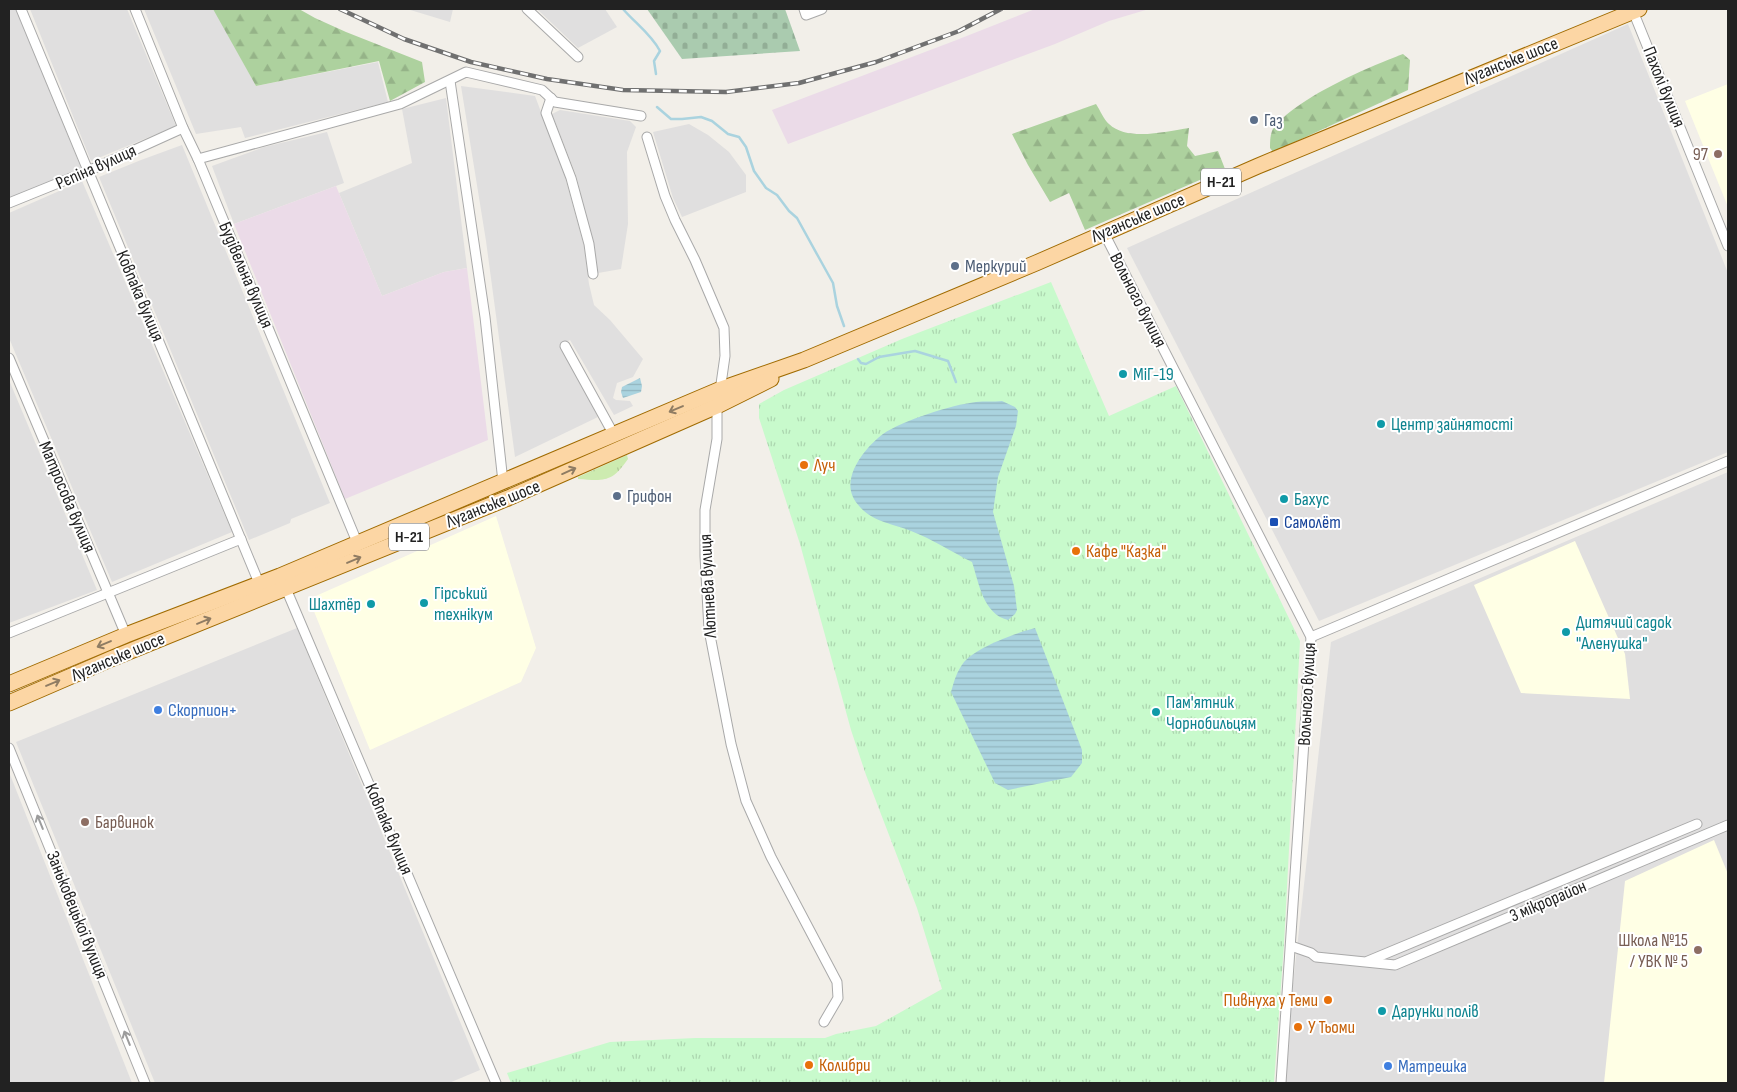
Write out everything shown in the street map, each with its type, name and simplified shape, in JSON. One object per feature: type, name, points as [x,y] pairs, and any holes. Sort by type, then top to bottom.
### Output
[{"type":"main road","name":"Луганське шосе","points":[[9,684],[259,583],[283,582],[357,542],[721,389],[804,360],[1258,166],[1636,10]]},
{"type":"main road","name":"Луганське шосе","points":[[9,703],[283,582],[508,498],[717,406],[755,388],[804,360]]},
{"type":"street","name":"Ковпака вулиця","points":[[21,9],[259,583]]},
{"type":"street","name":"Будівельна вулиця","points":[[135,9],[357,542]]},
{"type":"street","points":[[527,9],[578,57]]},
{"type":"street","points":[[804,9],[806,15],[822,9]]},
{"type":"street","name":"Пахолі вулиця","points":[[1636,10],[1728,246]]},
{"type":"street","points":[[198,159],[400,104],[466,72],[542,90],[555,102],[641,116]]},
{"type":"street","points":[[450,81],[485,317],[503,482]]},
{"type":"street","points":[[550,98],[546,113],[571,178],[589,244],[593,274]]},
{"type":"street","name":"Рєпіна вулиця","points":[[9,204],[183,128]]},
{"type":"street","name":"Лютнева вулиця","points":[[647,137],[671,212],[695,260],[724,328],[725,356],[717,406],[717,439],[705,510],[708,630],[730,744],[746,801],[772,857],[837,982],[838,998],[824,1022]]},
{"type":"street","name":"Вольного вулиця","points":[[1104,233],[1312,637],[1281,1083]]},
{"type":"street","points":[[565,346],[614,435]]},
{"type":"street","name":"Матросова вулиця","points":[[9,358],[126,636]]},
{"type":"street","points":[[1312,637],[1728,461]]},
{"type":"street","points":[[9,633],[241,539]]},
{"type":"street","name":"Ковпака вулиця","points":[[283,582],[496,1083]]},
{"type":"street","name":"Заньковецької вулиця","points":[[9,748],[145,1083]]},
{"type":"street","name":"3 мікрорайон","points":[[1366,962],[1697,824]]},
{"type":"street","name":"3 мікрорайон","points":[[1291,946],[1311,953],[1316,957],[1395,965],[1728,825]]},
{"type":"shaded area","points":[[9,9],[16,9],[81,168],[9,199]]},
{"type":"shaded area","points":[[30,9],[127,9],[176,126],[91,161]]},
{"type":"shaded area","points":[[144,9],[214,9],[256,86],[378,62],[388,102],[245,138],[241,127],[196,134]]},
{"type":"shaded area","points":[[407,9],[453,9],[450,22]]},
{"type":"shaded area","points":[[537,9],[605,9],[617,27],[578,48]]},
{"type":"shaded area","points":[[1035,9],[1149,9],[1109,21],[1055,44],[788,144],[772,110],[954,41]]},
{"type":"shaded area","points":[[1628,24],[1728,273],[1728,452],[1319,621],[1127,248]]},
{"type":"shaded area","name":"97","points":[[1728,84],[1728,207],[1685,101]]},
{"type":"shaded area","points":[[461,86],[535,96],[564,173],[584,246],[594,305],[610,320],[643,359],[633,377],[617,383],[613,398],[630,401],[633,406],[614,415],[570,340],[560,345],[598,417],[515,457],[486,241]]},
{"type":"shaded area","points":[[446,98],[467,268],[444,272],[382,296],[339,193],[412,163],[402,109]]},
{"type":"shaded area","points":[[560,110],[630,121],[636,127],[627,152],[628,224],[621,269],[598,273],[576,175],[552,114]]},
{"type":"shaded area","points":[[689,124],[708,135],[729,152],[746,175],[746,192],[682,217],[673,198],[653,132]]},
{"type":"shaded area","points":[[327,132],[344,183],[234,224],[212,166],[264,147]]},
{"type":"shaded area","points":[[182,145],[330,503],[291,519],[290,523],[249,540],[99,177]]},
{"type":"shaded area","points":[[82,181],[232,532],[112,582],[9,338],[9,213]]},
{"type":"shaded area","points":[[336,186],[382,296],[444,272],[467,268],[488,440],[345,499],[234,224]]},
{"type":"shaded area","points":[[9,380],[97,590],[9,623]]},
{"type":"shaded area","points":[[1728,472],[1728,1083],[1282,1083],[1331,642]]},
{"type":"shaded area","points":[[496,516],[536,648],[521,682],[370,750],[309,599]]},
{"type":"shaded area","points":[[1575,541],[1625,654],[1630,699],[1521,693],[1474,585]]},
{"type":"shaded area","points":[[297,628],[480,1070],[449,1083],[155,1083],[16,742]]},
{"type":"shaded area","points":[[9,772],[132,1083],[9,1083]]},
{"type":"shaded area","points":[[1714,840],[1728,874],[1728,1083],[1604,1083],[1625,881]]},
{"type":"green space","points":[[213,9],[299,9],[346,32],[422,62],[425,82],[390,101],[379,61],[256,86]]},
{"type":"green space","points":[[647,9],[785,9],[800,51],[682,59]]},
{"type":"green space","points":[[1403,54],[1410,60],[1408,90],[1273,152],[1270,148],[1273,129],[1297,106],[1333,85]]},
{"type":"green space","points":[[1096,104],[1109,124],[1126,133],[1148,134],[1189,128],[1187,146],[1195,156],[1218,151],[1225,169],[1085,230],[1069,193],[1050,202],[1012,134]]},
{"type":"green space","points":[[1051,282],[1109,416],[1176,386],[1300,641],[1284,944],[1274,1083],[511,1083],[507,1073],[610,1042],[695,1038],[825,1038],[876,1026],[942,989],[917,908],[866,775],[851,730],[800,544],[759,418],[759,404],[784,390],[902,339]]},
{"type":"green space","points":[[627,455],[628,459],[613,476],[602,480],[578,479],[578,477]]},
{"type":"water","points":[[640,378],[641,392],[623,398],[622,387]]},
{"type":"water","points":[[1002,401],[1015,407],[1018,411],[1016,426],[998,477],[993,512],[1014,586],[1017,610],[1008,620],[1000,617],[987,605],[972,562],[919,534],[871,516],[856,503],[850,484],[856,464],[870,446],[883,434],[892,429],[928,414],[954,406],[976,402]]},
{"type":"water","points":[[1035,628],[1082,750],[1082,763],[1071,777],[1008,790],[995,783],[951,692],[959,669],[970,656],[997,641]]},
{"type":"waterway","points":[[623,9],[648,34],[660,51],[654,61],[656,74]]},
{"type":"waterway","points":[[657,107],[671,119],[701,117],[712,121],[728,134],[739,137],[746,147],[754,171],[766,188],[777,195],[797,218],[833,283],[837,306],[844,326]]},
{"type":"waterway","points":[[858,359],[861,363],[866,364],[879,357],[915,351],[948,361],[956,382]]},
{"type":"railway","points":[[340,9],[404,39],[471,62],[547,79],[623,90],[726,92],[799,83],[876,62],[959,31],[1001,9]]},
{"type":"place","name":"Газ","points":[[1254,120]]},
{"type":"place","name":"97","points":[[1718,154]]},
{"type":"place","name":"Меркурий","points":[[955,266]]},
{"type":"place","name":"МіГ-19","points":[[1123,374]]},
{"type":"place","name":"Центр зайнятості","points":[[1381,424]]},
{"type":"place","name":"Луч","points":[[804,465]]},
{"type":"place","name":"Грифон","points":[[617,496]]},
{"type":"place","name":"Бахус","points":[[1284,499]]},
{"type":"place","name":"Самолёт","points":[[1274,522]]},
{"type":"place","name":"Кафе \"Казка\"","points":[[1076,551]]},
{"type":"place","name":"Гірський технікум","points":[[424,603]]},
{"type":"place","name":"Шахтёр","points":[[371,604]]},
{"type":"place","name":"Дитячий садок \"Аленушка\"","points":[[1566,632]]},
{"type":"place","name":"Скорпион+","points":[[158,710]]},
{"type":"place","name":"Пам'ятник Чорнобильцям","points":[[1156,712]]},
{"type":"place","name":"Барвинок","points":[[85,822]]},
{"type":"place","name":"Школа №15 / УВК № 5","points":[[1698,950]]},
{"type":"place","name":"Пивнуха у Теми","points":[[1328,1000]]},
{"type":"place","name":"Дарунки полів","points":[[1382,1011]]},
{"type":"place","name":"У Тьоми","points":[[1298,1027]]},
{"type":"place","name":"Колибри","points":[[809,1065]]},
{"type":"place","name":"Матрешка","points":[[1388,1066]]}]
